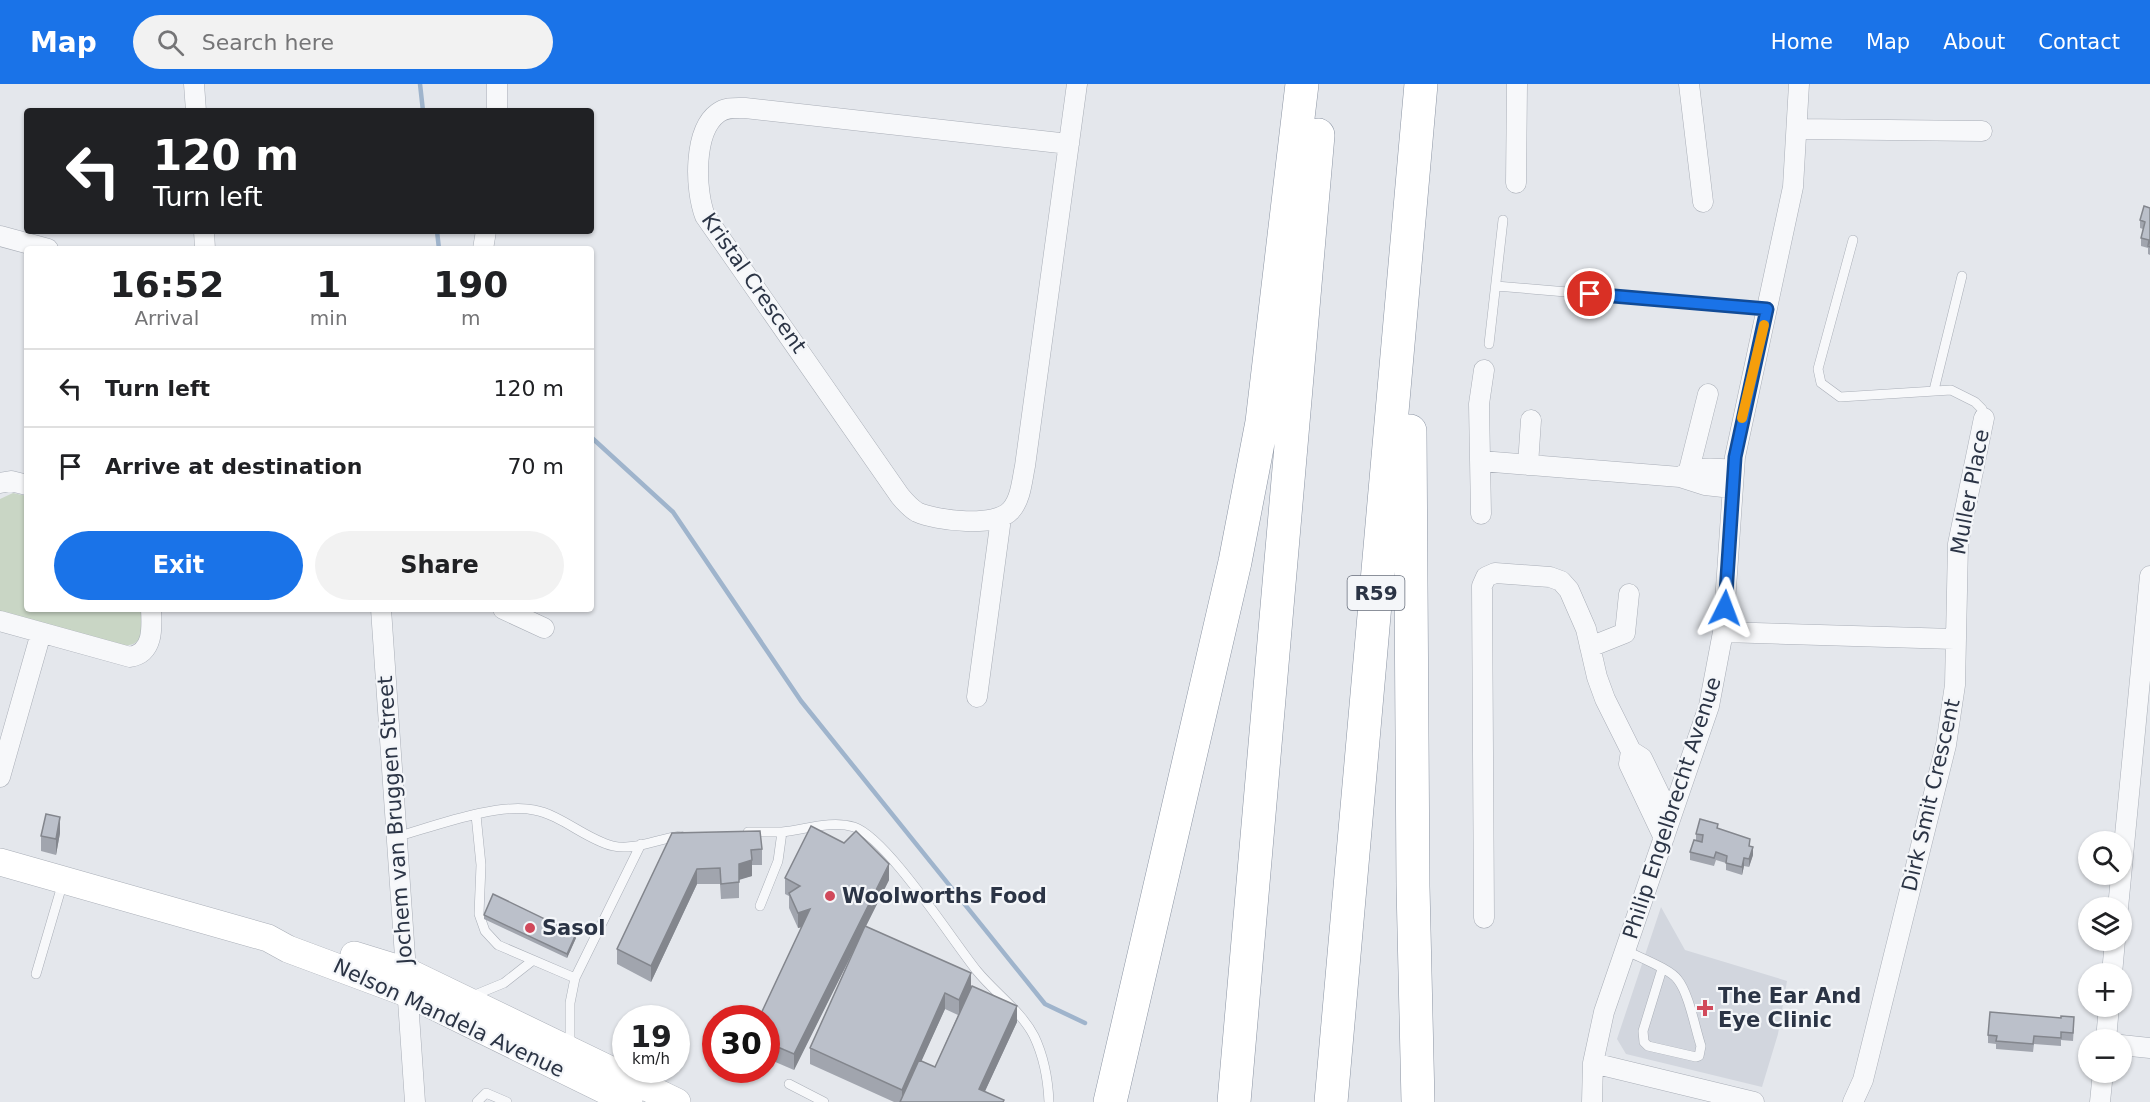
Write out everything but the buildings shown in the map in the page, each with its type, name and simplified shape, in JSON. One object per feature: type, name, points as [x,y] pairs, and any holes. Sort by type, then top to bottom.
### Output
[{"type":"highway","points":[[1110,1102],[1233,572],[1262,422],[1302,84]]},
{"type":"highway","points":[[1234,1102],[1322,84]]},
{"type":"highway","name":"R59","points":[[1331,1102],[1421,84]]},
{"type":"highway","points":[[1404,285],[1411,373],[1411,721],[1418,1102]]},
{"type":"street","points":[[194,84],[196,108]]},
{"type":"street","points":[[496,84],[497,108]]},
{"type":"street","points":[[977,698],[1001,518],[1010,512],[1016,502],[1025,466],[1077,84]]},
{"type":"street","points":[[1516,183],[1517,84]]},
{"type":"street","points":[[1689,84],[1703,202]]},
{"type":"street","name":"Philip Engelbrecht Avenue","points":[[1592,1102],[1593,1063],[1604,1012],[1709,706],[1724,632],[1732,479],[1743,412],[1793,187],[1799,84]]},
{"type":"street","name":"Kristal Crescent","points":[[1001,518],[988,521],[931,516],[913,509],[900,496],[705,216],[698,191],[700,145],[708,124],[717,113],[727,108],[745,108],[1069,144]]},
{"type":"street","points":[[1797,129],[1982,131]]},
{"type":"street","points":[[0,236],[37,246]]},
{"type":"street","points":[[1481,514],[1479,404],[1484,370]]},
{"type":"street","points":[[1684,474],[1708,394]]},
{"type":"street","name":"Muller Place","points":[[1954,639],[1960,527],[1984,418]]},
{"type":"street","points":[[1528,465],[1531,420]]},
{"type":"street","points":[[1481,461],[1684,474],[1708,468],[1732,479]]},
{"type":"street","points":[[0,483],[11,481],[24,484]]},
{"type":"street","points":[[1484,918],[1482,585],[1486,577],[1495,573],[1550,577],[1561,581],[1569,590],[1586,629],[1600,687],[1631,751],[1641,758],[1670,816]]},
{"type":"street","points":[[2119,897],[2150,576]]},
{"type":"street","points":[[1590,647],[1625,633],[1629,594]]},
{"type":"street","points":[[0,621],[136,656],[144,650],[151,639],[151,612]]},
{"type":"street","name":"Jochem van Bruggen Street","points":[[381,612],[415,1102]]},
{"type":"street","points":[[509,612],[544,628]]},
{"type":"street","points":[[1724,632],[1954,639]]},
{"type":"street","points":[[0,777],[41,633]]},
{"type":"street","name":"Dirk Smit Crescent","points":[[1853,1102],[1863,1080],[1946,745],[1955,685],[1954,639]]},
{"type":"street","points":[[1631,751],[1629,764],[1664,838]]},
{"type":"street","name":"Nelson Mandela Avenue","points":[[0,862],[268,938],[285,938],[332,949],[407,983],[629,1102]]},
{"type":"street","name":"Nelson Mandela Avenue","points":[[407,983],[465,999],[677,1102]]},
{"type":"street","points":[[2132,1046],[2150,1048]]},
{"type":"street","points":[[1593,1063],[1754,1102]]},
{"type":"street","points":[[2100,1102],[2102,1083]]},
{"type":"lane","points":[[1489,344],[1503,220]]},
{"type":"lane","points":[[1852,240],[1818,369],[1821,383],[1840,397],[1893,396],[1951,390],[1968,396],[1982,409],[1984,418]]},
{"type":"lane","points":[[1934,390],[1962,276]]},
{"type":"lane","points":[[1496,286],[1767,309]]},
{"type":"lane","points":[[396,837],[476,815],[508,809],[534,809],[610,845],[641,844],[688,836]]},
{"type":"lane","points":[[476,815],[481,864],[479,914],[482,925],[493,942],[575,978]]},
{"type":"lane","points":[[742,832],[782,832],[847,826],[872,838],[900,869],[978,973],[1033,1035],[1047,1073],[1049,1102]]},
{"type":"lane","points":[[760,906],[778,861],[782,832]]},
{"type":"lane","points":[[570,1050],[570,1003],[575,978],[641,844]]},
{"type":"lane","points":[[36,974],[64,880]]},
{"type":"lane","points":[[1625,951],[1662,969],[1679,980],[1701,1046],[1699,1056],[1648,1046],[1644,1042],[1643,1031],[1662,969]]},
{"type":"lane","points":[[465,999],[504,983],[532,961]]},
{"type":"lane","points":[[789,1084],[824,1102]]},
{"type":"lane","points":[[477,1102],[486,1093],[507,1102]]},
{"type":"shaded area","name":"The Ear And Eye Clinic","points":[[1661,907],[1685,950],[1787,981],[1778,1034],[1762,1087],[1626,1054],[1617,1039]]},
{"type":"green space","points":[[13,493],[24,495],[24,612],[141,612],[142,629],[139,640],[121,646],[0,612],[0,499]]},
{"type":"waterway","points":[[420,84],[423,108]]},
{"type":"waterway","points":[[437,234],[439,246]]},
{"type":"waterway","points":[[594,440],[673,512],[801,701],[1045,1004],[1085,1023]]},
{"type":"slow traffic","points":[[1742,418],[1764,325]]},
{"type":"place","name":"Woolworths Food","points":[[830,896]]},
{"type":"place","name":"Sasol","points":[[530,928]]},
{"type":"place","name":"The Ear And Eye Clinic","points":[[1705,1008]]},
{"type":"route","points":[[1590,294],[1767,309],[1735,457],[1725,608]]}]
